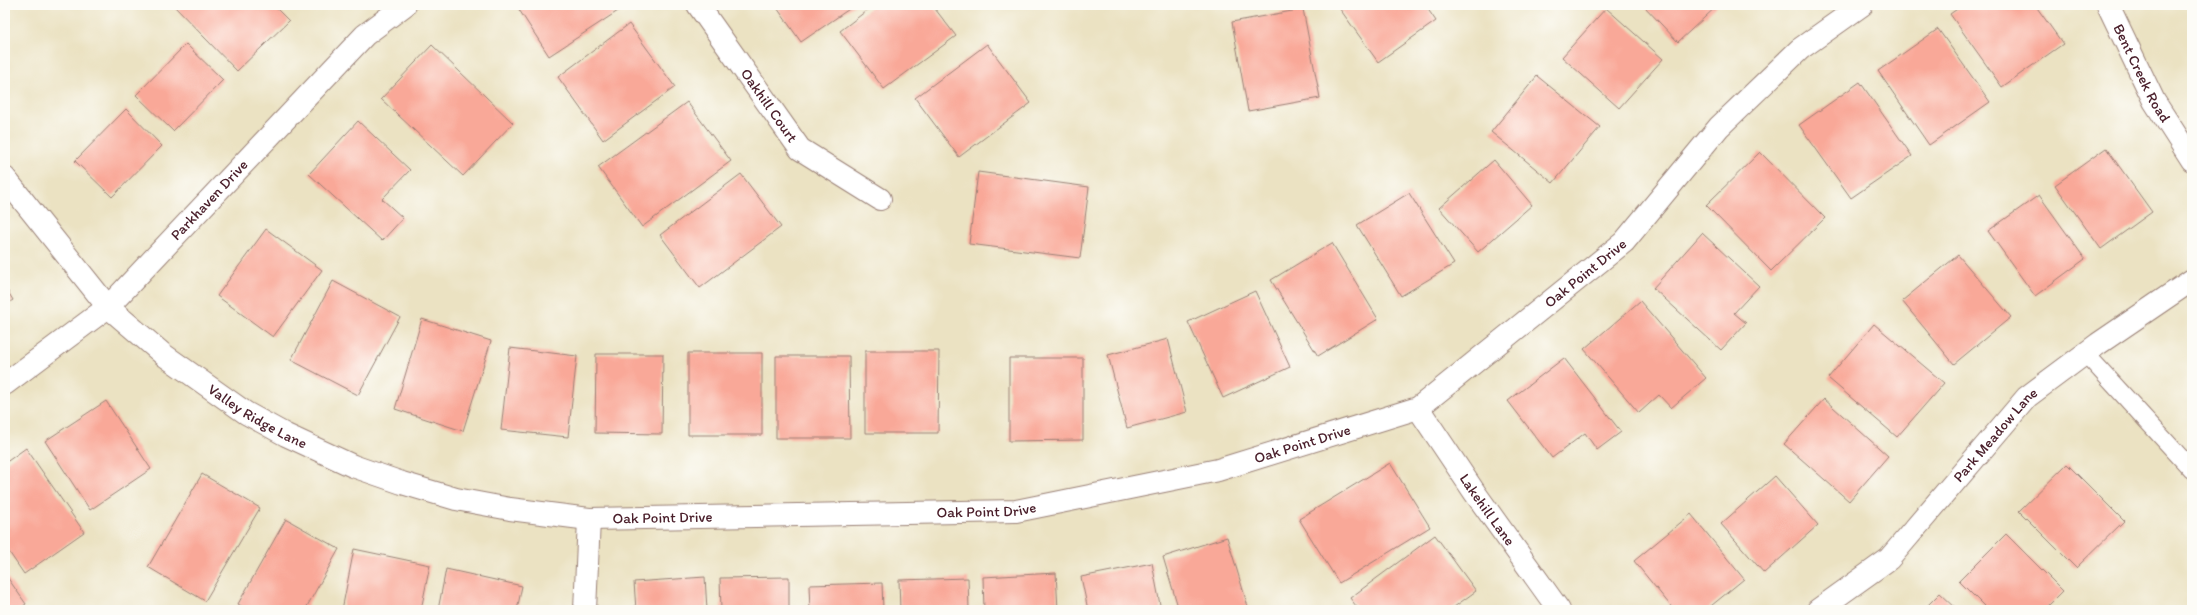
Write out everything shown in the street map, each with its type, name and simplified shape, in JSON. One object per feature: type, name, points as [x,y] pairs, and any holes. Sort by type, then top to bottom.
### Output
[{"type":"street","name":"Parkhaven Drive","points":[[5,384],[108,307],[365,35],[405,5]]},
{"type":"street","name":"Oakhill Court","points":[[698,5],[800,149],[880,199]]},
{"type":"street","name":"Oak Point Drive","points":[[589,519],[1016,511],[1218,470],[1418,408],[1624,242],[1720,127],[1800,49],[1862,5]]},
{"type":"street","name":"Bent Creek Road","points":[[2108,5],[2154,101],[2192,160]]},
{"type":"street","name":"Valley Ridge Lane","points":[[5,178],[108,307],[164,355],[246,413],[346,463],[456,499],[510,509],[589,519]]},
{"type":"street","name":"Park Meadow Lane","points":[[1818,610],[1889,559],[2028,397],[2085,353],[2192,280]]},
{"type":"street","name":"Lakehill Lane","points":[[1418,408],[1475,493],[1559,610]]},
{"type":"street","points":[[585,610],[589,519]]},
{"type":"lane","points":[[2085,353],[2192,470]]},
{"type":"building","points":[[173,5],[273,5],[289,21],[237,71]]},
{"type":"building","points":[[516,5],[618,5],[621,9],[549,56]]},
{"type":"building","points":[[775,5],[855,5],[801,42]]},
{"type":"building","points":[[874,5],[932,5],[956,36],[884,89],[840,31]]},
{"type":"building","points":[[1337,5],[1425,5],[1436,21],[1378,62]]},
{"type":"building","points":[[1643,5],[1718,5],[1678,42]]},
{"type":"building","points":[[1963,5],[2035,5],[2063,44],[2002,87],[1950,14]]},
{"type":"building","points":[[1606,8],[1663,59],[1619,108],[1562,57]]},
{"type":"building","points":[[1303,9],[1320,98],[1248,111],[1232,22]]},
{"type":"building","points":[[629,24],[675,87],[603,140],[558,77]]},
{"type":"building","points":[[1938,29],[1990,102],[1929,145],[1878,71]]},
{"type":"building","points":[[186,44],[223,80],[173,131],[136,95]]},
{"type":"building","points":[[987,44],[1031,103],[959,157],[915,98]]},
{"type":"building","points":[[432,45],[513,123],[463,176],[381,99]]},
{"type":"building","points":[[1537,76],[1600,127],[1553,183],[1491,132]]},
{"type":"building","points":[[1860,82],[1912,156],[1851,198],[1799,125]]},
{"type":"building","points":[[687,102],[731,161],[642,227],[598,167]]},
{"type":"building","points":[[126,109],[162,146],[112,197],[75,161]]},
{"type":"building","points":[[358,121],[410,170],[382,199],[403,218],[382,241],[309,174]]},
{"type":"building","points":[[2106,148],[2152,212],[2101,249],[2055,185]]},
{"type":"building","points":[[1760,152],[1825,218],[1771,271],[1706,205]]},
{"type":"building","points":[[1494,160],[1532,205],[1478,252],[1439,208]]},
{"type":"building","points":[[978,172],[1089,187],[1080,258],[969,244]]},
{"type":"building","points":[[741,174],[781,227],[700,288],[660,235]]},
{"type":"building","points":[[1409,193],[1454,264],[1401,296],[1357,225]]},
{"type":"building","points":[[2039,195],[2085,259],[2035,296],[1988,231]]},
{"type":"building","points":[[266,229],[322,270],[273,337],[217,296]]},
{"type":"building","points":[[1702,233],[1759,286],[1734,313],[1746,323],[1721,350],[1653,288]]},
{"type":"building","points":[[1332,243],[1378,319],[1318,356],[1271,280]]},
{"type":"building","points":[[1958,255],[2011,317],[1954,364],[1902,301]]},
{"type":"building","points":[[333,281],[400,317],[358,395],[291,360]]},
{"type":"building","points":[[5,287],[13,300],[5,305]]},
{"type":"building","points":[[1255,291],[1290,367],[1223,398],[1188,322]]},
{"type":"building","points":[[1640,301],[1706,378],[1671,408],[1659,395],[1639,413],[1584,349]]},
{"type":"building","points":[[422,319],[491,341],[463,431],[395,409]]},
{"type":"building","points":[[1874,324],[1944,383],[1897,437],[1828,378]]},
{"type":"building","points":[[1168,339],[1187,412],[1127,428],[1108,355]]},
{"type":"building","points":[[510,348],[577,356],[568,437],[501,430]]},
{"type":"building","points":[[865,351],[939,351],[938,433],[865,433]]},
{"type":"building","points":[[688,353],[762,353],[762,435],[688,435]]},
{"type":"building","points":[[596,354],[663,354],[662,434],[595,433]]},
{"type":"building","points":[[776,356],[849,356],[850,438],[776,438]]},
{"type":"building","points":[[1009,358],[1083,358],[1083,440],[1009,441]]},
{"type":"building","points":[[1564,358],[1621,432],[1597,450],[1585,433],[1552,458],[1508,401]]},
{"type":"building","points":[[1824,399],[1888,456],[1849,501],[1784,444]]},
{"type":"building","points":[[106,401],[151,469],[90,510],[45,441]]},
{"type":"building","points":[[26,448],[84,532],[24,574],[5,546],[5,463]]},
{"type":"building","points":[[1390,463],[1430,527],[1339,583],[1299,519]]},
{"type":"building","points":[[2067,464],[2124,521],[2076,568],[2019,511]]},
{"type":"building","points":[[202,474],[260,508],[205,601],[148,567]]},
{"type":"building","points":[[1775,476],[1818,525],[1764,573],[1721,524]]},
{"type":"building","points":[[1691,514],[1744,579],[1706,610],[1674,610],[1634,561]]},
{"type":"building","points":[[286,519],[339,549],[305,610],[248,610],[238,604]]},
{"type":"building","points":[[2006,534],[2063,591],[2044,610],[1988,610],[1959,581]]},
{"type":"building","points":[[1435,535],[1476,591],[1450,610],[1359,610],[1350,598]]},
{"type":"building","points":[[1227,537],[1249,610],[1179,610],[1163,557]]},
{"type":"building","points":[[354,549],[430,565],[421,610],[342,610]]},
{"type":"building","points":[[1152,563],[1161,610],[1088,610],[1081,577]]},
{"type":"building","points":[[446,569],[522,586],[517,610],[438,610]]},
{"type":"building","points":[[1056,573],[1058,610],[984,610],[983,577]]},
{"type":"building","points":[[5,574],[26,604],[18,610],[5,610]]},
{"type":"building","points":[[705,577],[707,610],[636,610],[634,582]]},
{"type":"building","points":[[789,577],[789,610],[721,610],[720,578]]},
{"type":"building","points":[[968,578],[969,610],[900,610],[899,580]]},
{"type":"building","points":[[882,583],[883,610],[810,610],[809,585]]},
{"type":"building","points":[[1940,593],[1958,610],[1923,610]]}]
